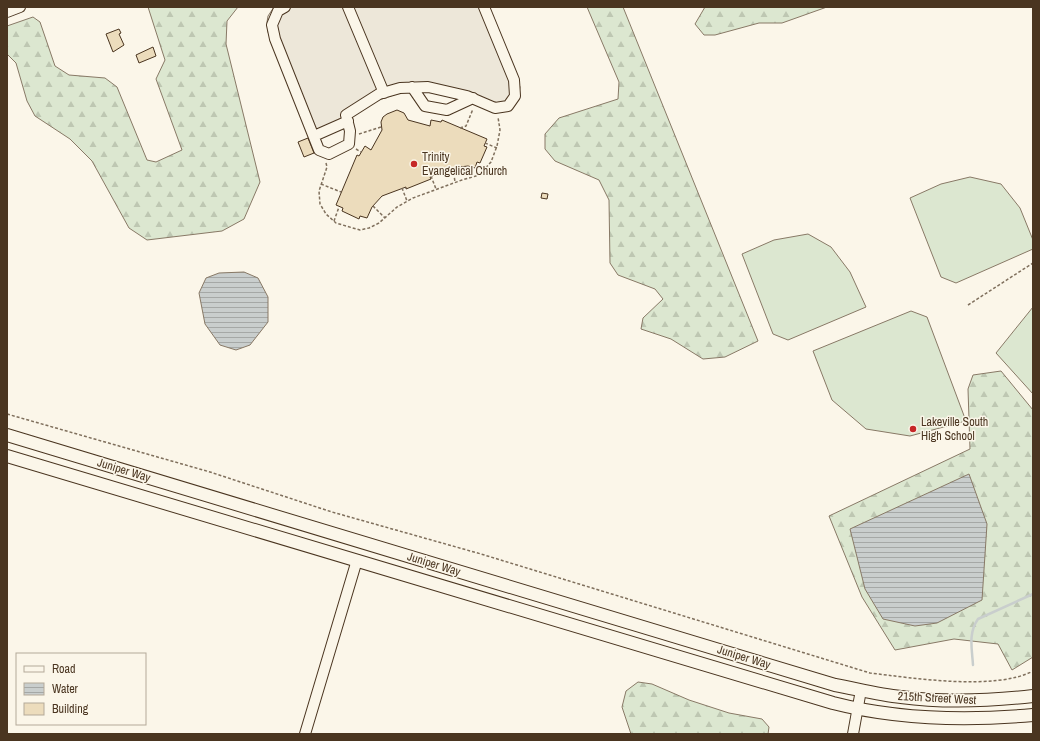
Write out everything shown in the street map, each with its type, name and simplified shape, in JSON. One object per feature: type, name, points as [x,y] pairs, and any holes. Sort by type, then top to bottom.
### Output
[{"type":"main road","name":"Juniper Way","points":[[7,435],[835,685],[861,690]]},
{"type":"main road","name":"Juniper Way","points":[[7,456],[857,709]]},
{"type":"main road","name":"215th Street West","points":[[861,690],[901,697],[938,700],[972,701],[1033,696]]},
{"type":"main road","name":"215th Street West","points":[[857,709],[939,719],[973,719],[1033,715]]},
{"type":"street","points":[[7,12],[20,7]]},
{"type":"street","points":[[285,7],[278,11],[272,25],[275,39],[319,150],[329,154],[349,144],[350,131],[346,115],[379,94],[400,88],[428,87],[467,96],[495,108],[508,106],[515,96],[514,80],[484,7]]},
{"type":"street","points":[[348,7],[384,93]]},
{"type":"street","points":[[412,88],[425,106],[447,110],[473,98]]},
{"type":"street","points":[[314,136],[348,121]]},
{"type":"street","points":[[305,734],[357,560]]},
{"type":"street","points":[[853,734],[861,690]]},
{"type":"path","points":[[325,153],[327,167],[319,191],[320,204],[326,214],[334,221],[360,230],[369,228],[379,223],[397,207],[407,201],[455,182],[476,176],[484,170],[491,162],[497,148],[500,130],[495,108]]},
{"type":"path","points":[[460,128],[466,126],[472,109],[478,109]]},
{"type":"path","points":[[356,136],[381,127]]},
{"type":"path","points":[[485,143],[497,148]]},
{"type":"path","points":[[354,148],[361,152]]},
{"type":"path","points":[[453,168],[455,182]]},
{"type":"path","points":[[431,176],[436,190]]},
{"type":"path","points":[[321,184],[341,192]]},
{"type":"path","points":[[402,188],[407,201]]},
{"type":"path","points":[[373,206],[385,218]]},
{"type":"path","points":[[334,221],[339,207]]},
{"type":"path","points":[[968,305],[1033,264]]},
{"type":"path","points":[[7,414],[210,472],[332,512],[489,556],[870,674],[932,680],[977,682],[1008,679],[1033,671]]},
{"type":"green space","points":[[148,7],[238,7],[227,21],[226,44],[260,182],[244,219],[222,231],[147,240],[129,228],[92,161],[70,139],[35,116],[27,101],[16,63],[7,54],[7,26],[33,17],[40,22],[55,66],[69,75],[105,78],[117,87],[147,160],[156,162],[182,150],[156,79],[165,60]]},
{"type":"green space","points":[[587,7],[623,7],[758,341],[725,357],[703,359],[671,339],[641,329],[643,318],[663,299],[655,289],[618,275],[610,263],[609,200],[599,180],[555,161],[545,149],[545,134],[559,118],[618,99],[619,82]]},
{"type":"green space","points":[[705,7],[827,7],[782,23],[759,23],[715,35],[704,35],[695,24]]},
{"type":"green space","points":[[970,177],[1001,184],[1020,208],[1033,240],[1033,249],[956,283],[941,277],[910,198],[941,184]]},
{"type":"green space","points":[[808,234],[831,247],[850,272],[866,307],[788,340],[773,334],[742,254],[774,240]]},
{"type":"green space","points":[[1033,307],[1033,394],[996,353]]},
{"type":"green space","points":[[911,311],[927,317],[966,421],[910,436],[866,429],[832,400],[813,351]]},
{"type":"green space","points":[[1001,371],[1033,410],[1033,657],[1012,670],[998,644],[954,639],[895,650],[862,597],[829,516],[970,449],[968,389],[973,375]]},
{"type":"green space","points":[[638,682],[652,684],[689,700],[729,713],[762,719],[769,727],[768,734],[631,734],[622,707],[626,691]]},
{"type":"shaded area","points":[[274,7],[488,7],[520,87],[518,99],[481,106],[432,91],[405,91],[376,101],[310,135],[268,32],[268,16]]},
{"type":"water","points":[[244,272],[258,278],[268,297],[268,322],[250,345],[236,350],[220,345],[205,324],[199,293],[206,278],[219,273]]},
{"type":"water","points":[[969,474],[987,524],[982,600],[937,623],[915,626],[883,619],[865,589],[850,529]]},
{"type":"building","points":[[119,29],[121,33],[119,34],[124,45],[113,52],[106,34]]},
{"type":"building","points":[[153,47],[156,56],[139,63],[136,55]]},
{"type":"building","name":"Trinity Evangelical Church","points":[[397,110],[404,113],[408,120],[430,126],[431,120],[441,122],[442,120],[487,139],[484,146],[487,147],[480,163],[477,162],[475,168],[468,166],[451,168],[430,177],[431,179],[406,189],[406,187],[382,196],[372,207],[367,218],[360,216],[359,219],[342,211],[343,208],[336,205],[357,155],[359,156],[365,146],[371,150],[382,130],[381,122],[383,117]]},
{"type":"building","points":[[308,138],[314,153],[304,157],[298,142]]},
{"type":"building","points":[[542,193],[548,194],[547,199],[541,198]]},
{"type":"waterway","points":[[973,665],[972,635],[978,619],[1033,594]]},
{"type":"place","name":"Trinity Evangelical Church","points":[[414,164]]},
{"type":"place","name":"Lakeville South High School","points":[[913,429]]}]
